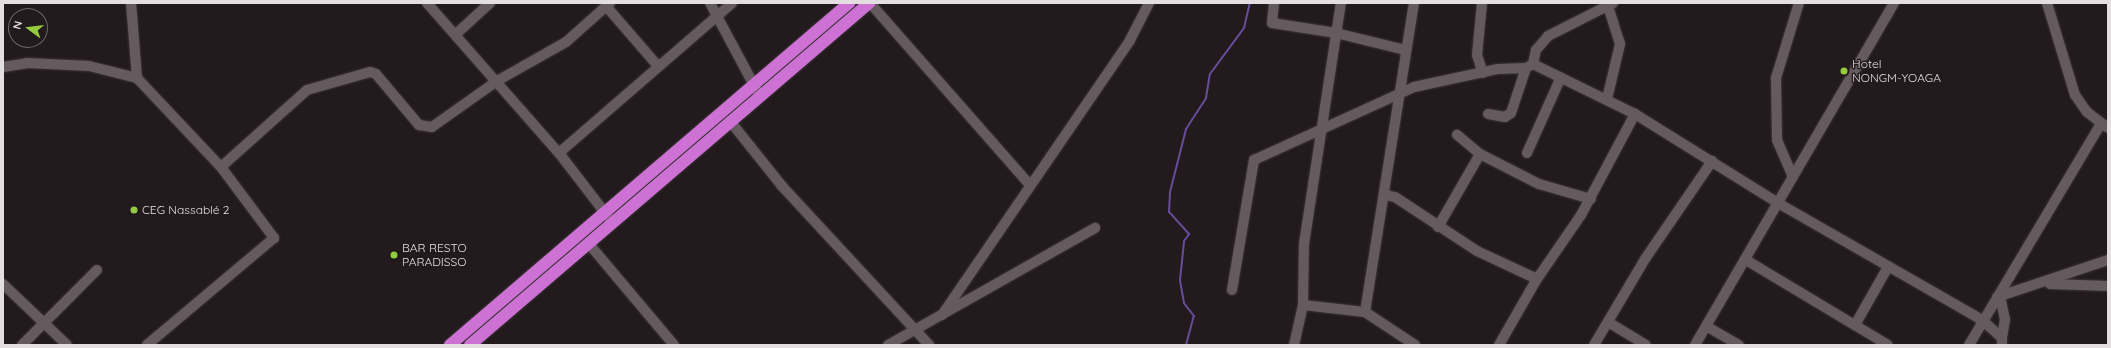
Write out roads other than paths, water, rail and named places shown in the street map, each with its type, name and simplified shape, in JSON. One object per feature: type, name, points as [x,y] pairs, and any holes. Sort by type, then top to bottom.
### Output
[{"type":"highway","points":[[450,345],[849,3]]},
{"type":"highway","points":[[470,345],[730,121],[870,3]]},
{"type":"street","points":[[131,3],[138,78]]},
{"type":"street","points":[[428,3],[559,152],[613,223]]},
{"type":"street","points":[[456,34],[490,3]]},
{"type":"street","points":[[710,3],[753,86],[761,96]]},
{"type":"street","points":[[559,152],[716,15],[732,3]]},
{"type":"street","points":[[870,3],[1030,184]]},
{"type":"street","points":[[942,315],[1030,184],[1130,40],[1149,3]]},
{"type":"street","points":[[1274,3],[1272,23],[1336,33],[1405,50]]},
{"type":"street","points":[[1294,345],[1303,305],[1304,244],[1341,3]]},
{"type":"street","points":[[1365,312],[1386,195],[1405,50],[1414,3]]},
{"type":"street","points":[[1482,3],[1477,48],[1483,73]]},
{"type":"street","points":[[1793,177],[1777,140],[1776,78],[1799,3]]},
{"type":"street","points":[[1694,345],[1746,260],[1894,3]]},
{"type":"street","points":[[1969,345],[1982,320],[1999,296],[2105,126],[2087,112],[2075,95],[2047,3]]},
{"type":"street","points":[[1488,114],[1505,117],[1511,114],[1536,50],[1548,36],[1609,4],[1620,44],[1607,99]]},
{"type":"street","points":[[221,167],[286,106],[315,86],[373,73],[419,125],[427,128],[497,81],[566,42],[608,5],[658,66]]},
{"type":"street","points":[[3,67],[28,63],[89,66],[138,78],[221,167],[274,238],[147,345]]},
{"type":"street","points":[[1232,290],[1254,160],[1399,93],[1483,73],[1529,66],[1561,77],[1635,114],[1778,203],[1982,320],[2002,342]]},
{"type":"street","points":[[1528,154],[1561,77]]},
{"type":"street","points":[[1499,345],[1537,279],[1591,199],[1635,114]]},
{"type":"street","points":[[730,121],[781,185],[918,330],[929,345]]},
{"type":"street","points":[[1457,135],[1480,154],[1539,184],[1591,199]]},
{"type":"street","points":[[1438,227],[1480,154]]},
{"type":"street","points":[[1594,345],[1646,259],[1712,161]]},
{"type":"street","points":[[1386,195],[1395,197],[1438,227],[1474,246],[1477,251],[1537,279]]},
{"type":"street","points":[[888,345],[918,330],[1095,228]]},
{"type":"street","points":[[589,244],[674,345]]},
{"type":"street","points":[[1746,260],[1888,345]]},
{"type":"street","points":[[1999,296],[2044,284],[2108,260]]},
{"type":"street","points":[[1854,325],[1888,267]]},
{"type":"street","points":[[22,345],[41,323],[97,270]]},
{"type":"street","points":[[3,284],[41,323],[67,345]]},
{"type":"street","points":[[2044,284],[2108,286]]},
{"type":"street","points":[[1999,296],[2005,319],[2002,342]]},
{"type":"street","points":[[1303,305],[1365,312],[1416,345]]},
{"type":"street","points":[[1608,322],[1646,345]]},
{"type":"street","points":[[1706,326],[1739,345]]},
{"type":"waterway","points":[[1186,345],[1194,316],[1184,303],[1180,280],[1184,241],[1189,234],[1169,212],[1170,192],[1186,129],[1206,98],[1210,74],[1244,28],[1250,3]]},
{"type":"place","name":"Hotel NONGM-YOAGA","points":[[1844,71]]},
{"type":"place","name":"CEG Nassablé 2","points":[[134,210]]},
{"type":"place","name":"BAR RESTO PARADISSO","points":[[394,255]]}]
